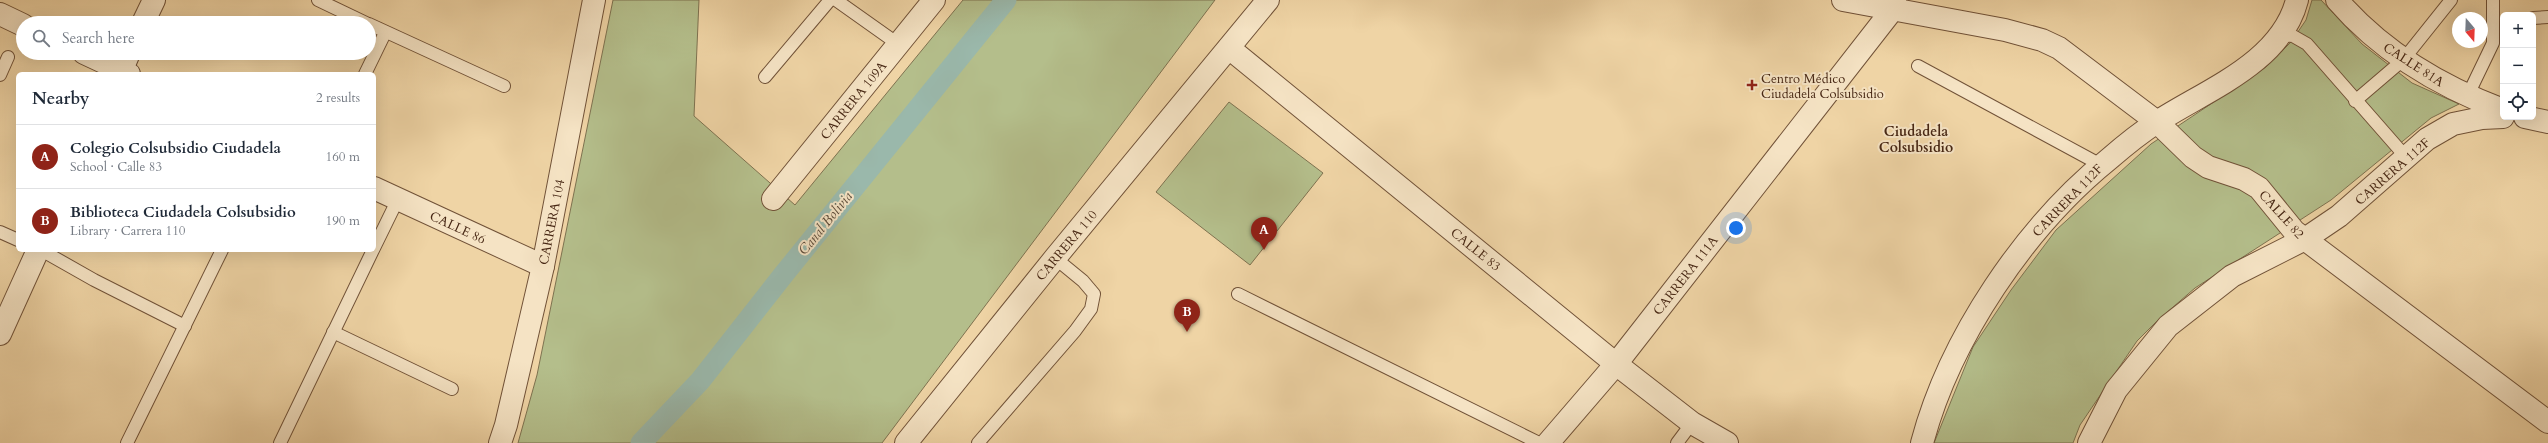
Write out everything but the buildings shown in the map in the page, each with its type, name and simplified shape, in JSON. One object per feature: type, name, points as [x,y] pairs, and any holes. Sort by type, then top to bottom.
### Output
[{"type":"street","points":[[146,16],[154,0]]},
{"type":"street","name":"CARRERA 104","points":[[500,443],[506,425],[543,266],[594,0]]},
{"type":"street","name":"CARRERA 109A","points":[[773,199],[934,0]]},
{"type":"street","name":"CARRERA 110","points":[[906,443],[1055,258],[1268,0]]},
{"type":"street","name":"CALLE 82","points":[[1843,0],[1894,5],[2006,30],[2042,40],[2059,48],[2156,122],[2193,156],[2208,167],[2244,179],[2259,188],[2284,221],[2304,240],[2389,300],[2548,422]]},
{"type":"street","name":"CARRERA 112F","points":[[1922,443],[1939,393],[1985,303],[2022,247],[2070,194],[2101,165],[2156,122],[2219,86],[2259,57],[2280,35],[2294,10],[2297,0]]},
{"type":"street","name":"CALLE 81A","points":[[2337,0],[2373,37],[2403,60],[2467,96],[2500,109]]},
{"type":"street","name":"CARRERA 111A","points":[[1548,443],[1616,364],[1894,5]]},
{"type":"street","points":[[0,14],[16,22]]},
{"type":"street","name":"CALLE 83","points":[[1229,48],[1616,364],[1692,423],[1727,443]]},
{"type":"street","points":[[103,60],[125,68]]},
{"type":"street","name":"CARRERA 112F","points":[[2090,443],[2116,390],[2168,326],[2232,276],[2304,240],[2339,216],[2373,188],[2405,156],[2427,139],[2453,124],[2482,118],[2500,117]]},
{"type":"street","points":[[2536,119],[2548,122]]},
{"type":"street","name":"CALLE 86","points":[[376,189],[543,266]]},
{"type":"street","points":[[0,334],[39,252]]},
{"type":"lane","points":[[318,0],[351,16]]},
{"type":"lane","points":[[765,77],[830,0]]},
{"type":"lane","points":[[836,0],[898,44]]},
{"type":"lane","points":[[2355,101],[2403,60],[2451,0]]},
{"type":"lane","points":[[2467,96],[2492,43],[2499,22],[2493,0]]},
{"type":"lane","points":[[2536,18],[2548,17]]},
{"type":"lane","points":[[376,28],[504,86]]},
{"type":"lane","points":[[376,51],[385,33]]},
{"type":"lane","points":[[2280,35],[2293,36],[2307,44],[2355,101],[2405,156]]},
{"type":"lane","points":[[0,75],[8,57]]},
{"type":"lane","points":[[366,72],[372,60]]},
{"type":"lane","points":[[1918,66],[2101,165]]},
{"type":"lane","points":[[376,245],[398,199]]},
{"type":"lane","points":[[0,232],[16,239]]},
{"type":"lane","points":[[44,252],[94,280],[185,326]]},
{"type":"lane","points":[[127,443],[221,252]]},
{"type":"lane","points":[[280,443],[373,252]]},
{"type":"lane","points":[[978,443],[1075,331],[1090,309],[1094,294],[1083,281],[1055,258]]},
{"type":"lane","points":[[1238,294],[1539,443]]},
{"type":"lane","points":[[333,332],[452,389]]},
{"type":"lane","points":[[1677,443],[1692,423]]},
{"type":"green space","points":[[613,0],[699,0],[694,116],[795,205],[963,0],[1215,0],[882,443],[518,443],[537,375]]},
{"type":"green space","points":[[2312,0],[2321,0],[2362,44],[2412,83],[2459,104],[2431,118],[2331,200],[2195,288],[2157,321],[2137,341],[2080,425],[2073,443],[1934,443],[1973,347],[2011,290],[2056,230],[2151,144],[2266,67],[2291,42],[2306,20]]},
{"type":"green space","points":[[1229,102],[1323,173],[1250,265],[1156,192]]},
{"type":"waterway","name":"Canal Bolivia","points":[[641,443],[700,381],[784,274],[1006,0]]},
{"type":"place","name":"Centro Médico Ciudadela Colsubsidio","points":[[1752,85]]},
{"type":"place","name":"Colegio Colsubsidio Ciudadela","points":[[1264,250]]},
{"type":"place","name":"Biblioteca Ciudadela Colsubsidio","points":[[1187,332]]},
{"type":"district","name":"Ciudadela Colsubsidio","points":[[1916,140]]}]
